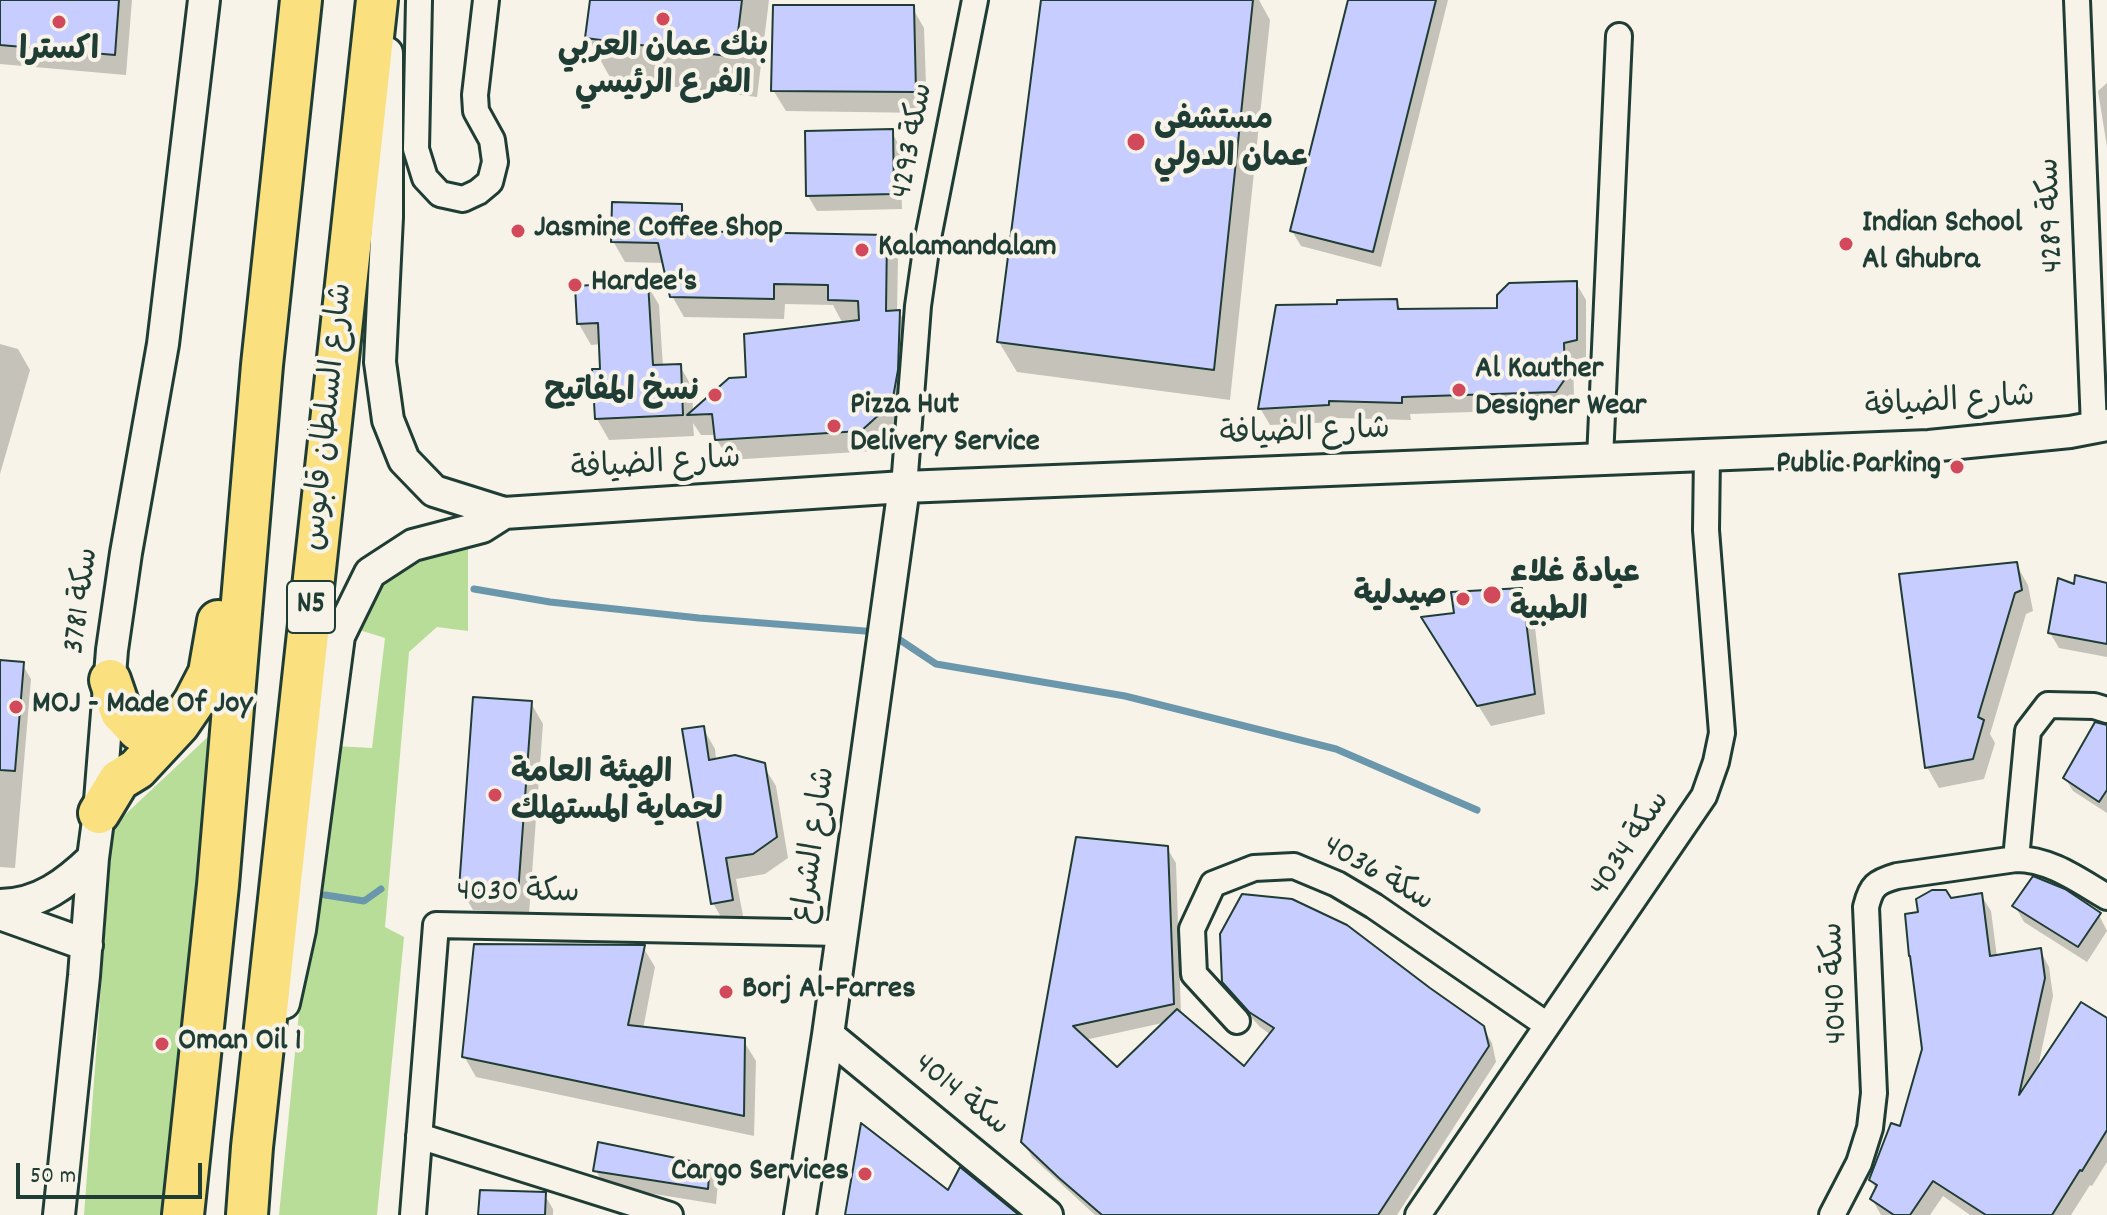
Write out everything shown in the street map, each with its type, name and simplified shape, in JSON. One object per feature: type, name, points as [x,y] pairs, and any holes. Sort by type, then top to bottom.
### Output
[{"type":"highway","name":"N5","points":[[183,1215],[218,885],[262,365],[301,0]]},
{"type":"highway","name":"شارع السلطان قابوس","points":[[247,1215],[377,0]]},
{"type":"highway","points":[[99,813],[119,780],[137,769],[179,724],[209,673],[262,365]]},
{"type":"highway","points":[[110,680],[121,712],[138,730],[159,732],[179,724]]},
{"type":"street","name":"سكة 3781","points":[[59,1215],[87,945],[112,650],[163,344],[204,0]]},
{"type":"street","points":[[388,0],[387,217],[380,362],[388,420],[404,460],[434,491],[504,513]]},
{"type":"street","points":[[419,0],[416,149],[425,178],[440,194],[463,199],[490,182],[495,162],[492,140],[476,111],[475,95],[486,0]]},
{"type":"street","name":"سكة 4293","points":[[904,487],[918,306],[927,243],[975,0]]},
{"type":"street","name":"سكة 4289","points":[[2077,0],[2096,214],[2101,426]]},
{"type":"street","points":[[1600,459],[1619,36]]},
{"type":"street","name":"شارع الضيافة","points":[[504,513],[904,487],[1929,446],[2101,426]]},
{"type":"street","name":"سكة 4034","points":[[1418,1215],[1704,796],[1722,733],[1706,530],[1707,455]]},
{"type":"street","name":"شارع الشراع","points":[[800,1215],[904,487]]},
{"type":"street","points":[[252,1147],[300,930],[339,636],[370,573],[413,545],[482,527],[504,513]]},
{"type":"street","points":[[2016,859],[2028,731],[2048,705],[2094,706],[2107,710]]},
{"type":"street","points":[[0,905],[40,897],[69,881],[93,858]]},
{"type":"street","name":"سكة 4040","points":[[1832,1215],[1859,1163],[1870,1128],[1874,1093],[1866,907],[1870,890],[1883,880],[1897,876],[2032,859],[2054,867],[2107,897]]},
{"type":"street","name":"سكة 4036","points":[[1237,1021],[1194,974],[1192,929],[1213,884],[1254,868],[1294,866],[1337,884],[1374,906],[1547,1025]]},
{"type":"street","points":[[0,914],[87,945]]},
{"type":"street","name":"سكة 4030","points":[[413,1215],[436,925],[841,933]]},
{"type":"street","name":"سكة 4014","points":[[828,1035],[1047,1215]]},
{"type":"street","points":[[419,1136],[670,1215]]},
{"type":"green space","points":[[468,536],[468,631],[437,627],[409,652],[385,927],[404,937],[377,1215],[279,1215],[307,931],[335,746],[372,748],[385,638],[353,628],[376,579],[416,552]]},
{"type":"green space","points":[[212,733],[163,1215],[84,1215],[113,826]]},
{"type":"building","name":"اكسترا","points":[[0,0],[119,0],[115,55],[0,45]]},
{"type":"building","name":"بنك عمان العربي الفرع الرئيسي","points":[[590,0],[742,0],[735,57],[585,38]]},
{"type":"building","points":[[1041,0],[1253,0],[1214,370],[997,342]]},
{"type":"building","points":[[1348,0],[1436,0],[1373,252],[1290,231]]},
{"type":"building","points":[[773,5],[914,5],[916,92],[771,91]]},
{"type":"building","points":[[893,129],[894,194],[806,196],[805,131]]},
{"type":"building","points":[[612,202],[682,204],[682,231],[887,235],[886,311],[900,310],[898,370],[892,403],[861,431],[715,440],[712,414],[687,415],[729,378],[746,377],[744,334],[859,320],[858,301],[828,300],[828,285],[774,284],[774,299],[670,297],[658,243],[611,242]]},
{"type":"building","points":[[1577,281],[1577,340],[1564,343],[1565,379],[1556,392],[1402,397],[1402,403],[1329,401],[1329,405],[1258,409],[1276,305],[1397,299],[1398,309],[1497,308],[1497,295],[1509,283]]},
{"type":"building","points":[[648,282],[653,365],[681,364],[683,415],[595,419],[592,369],[600,369],[598,323],[577,324],[575,286]]},
{"type":"building","points":[[2017,562],[2022,590],[2015,593],[1978,717],[1984,720],[1973,759],[1925,768],[1899,574]]},
{"type":"building","points":[[2075,575],[2107,583],[2107,644],[2048,633],[2058,578],[2074,584]]},
{"type":"building","points":[[1522,588],[1535,694],[1477,706],[1421,617],[1454,613],[1451,592]]},
{"type":"building","points":[[0,660],[24,662],[15,771],[0,770]]},
{"type":"building","name":"الهيئة العامة لحماية المستهلك","points":[[473,697],[532,701],[518,894],[459,889]]},
{"type":"building","points":[[2095,722],[2107,725],[2107,790],[2099,802],[2063,778]]},
{"type":"building","points":[[704,726],[709,760],[735,755],[765,763],[777,837],[753,854],[726,858],[733,900],[711,904],[682,729]]},
{"type":"building","points":[[1076,837],[1168,846],[1174,1004],[1073,1026],[1117,1067],[1177,1009],[1244,1066],[1274,1028],[1249,1012],[1222,982],[1220,934],[1242,894],[1292,899],[1347,925],[1484,1026],[1489,1046],[1378,1215],[1102,1215],[1021,1142]]},
{"type":"building","points":[[2033,876],[2065,889],[2101,913],[2078,947],[2012,906]]},
{"type":"building","points":[[1932,890],[1946,890],[1951,898],[1982,893],[1990,956],[2041,948],[2045,978],[2019,1095],[2081,1002],[2107,1018],[2107,1130],[2052,1215],[1986,1215],[1933,1181],[1910,1215],[1894,1215],[1870,1199],[1877,1185],[1869,1180],[1891,1123],[1900,1126],[1922,1049],[1905,914],[1918,912],[1916,899]]},
{"type":"building","points":[[474,944],[645,945],[628,1025],[745,1038],[744,1116],[462,1057]]},
{"type":"building","points":[[861,1123],[948,1190],[960,1167],[1019,1215],[845,1215]]},
{"type":"building","points":[[598,1142],[710,1165],[708,1189],[593,1171]]},
{"type":"building","points":[[480,1190],[546,1192],[545,1215],[478,1215]]},
{"type":"waterway","points":[[474,589],[550,602],[865,631]]},
{"type":"waterway","points":[[894,636],[936,664],[1125,696],[1336,749],[1477,810]]},
{"type":"waterway","points":[[325,895],[364,901],[381,889]]},
{"type":"place","name":"بنك عمان العربي الفرع الرئيسي","points":[[663,19]]},
{"type":"place","name":"اكسترا","points":[[59,22]]},
{"type":"place","name":"مستشفى عمان الدولي","points":[[1136,142]]},
{"type":"place","name":"Jasmine Coffee Shop","points":[[518,231]]},
{"type":"place","name":"Indian School Al Ghubra","points":[[1846,244]]},
{"type":"place","name":"Kalamandalam","points":[[862,250]]},
{"type":"place","name":"Hardee's","points":[[575,285]]},
{"type":"place","name":"Al Kauther Designer Wear","points":[[1459,390]]},
{"type":"place","name":"نسخ المفاتيح","points":[[715,395]]},
{"type":"place","name":"Pizza Hut Delivery Service","points":[[834,426]]},
{"type":"place","name":"Public Parking","points":[[1957,467]]},
{"type":"place","name":"عيادة غلاء الطبية","points":[[1492,595]]},
{"type":"place","name":"صيدلية","points":[[1463,599]]},
{"type":"place","name":"MOJ - Made Of Joy","points":[[16,707]]},
{"type":"place","name":"الهيئة العامة لحماية المستهلك","points":[[495,795]]},
{"type":"place","name":"Borj Al-Farres","points":[[726,992]]},
{"type":"place","name":"Oman Oil 1","points":[[162,1044]]},
{"type":"place","name":"Cargo Services","points":[[865,1174]]}]
